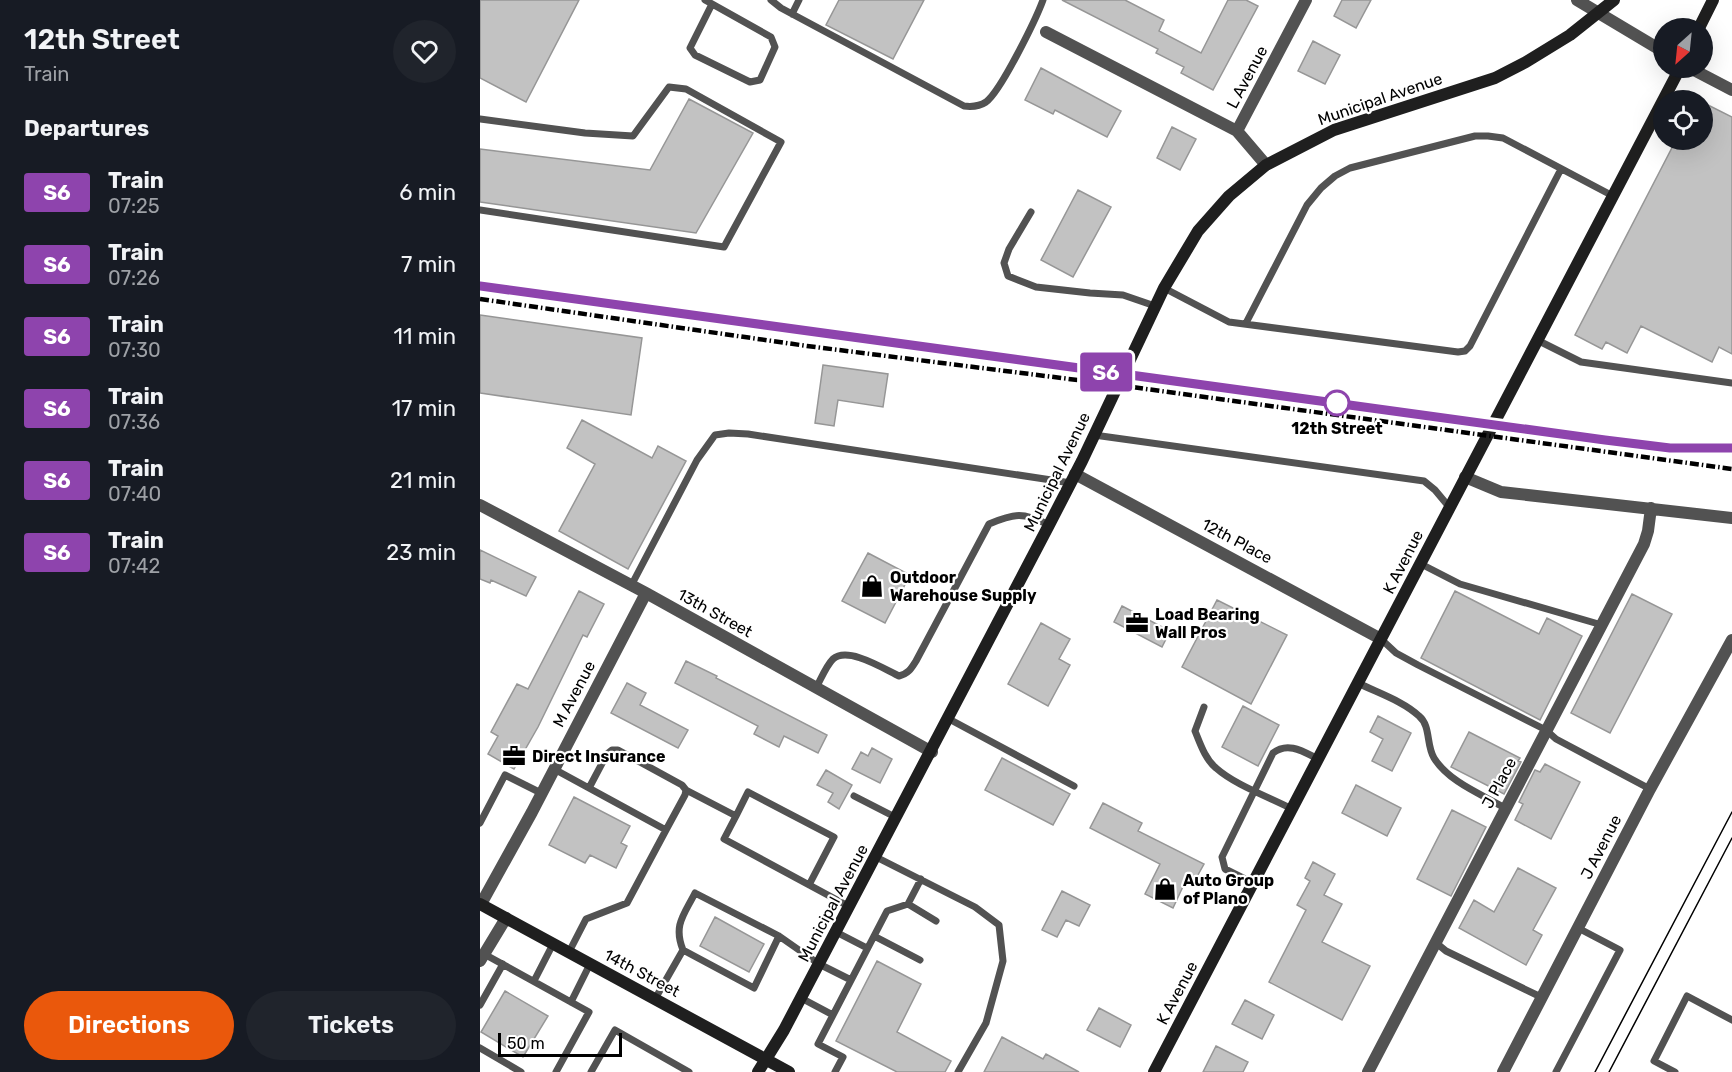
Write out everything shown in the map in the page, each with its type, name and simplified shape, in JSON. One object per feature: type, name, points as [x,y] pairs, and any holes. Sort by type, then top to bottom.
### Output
[{"type":"main road","points":[[1599,13],[1614,0]]},
{"type":"main road","points":[[1704,18],[1713,0]]},
{"type":"main road","name":"Municipal Avenue","points":[[758,1072],[801,998],[932,752],[1073,478],[1164,288],[1198,231],[1229,196],[1266,165],[1334,130],[1495,78],[1570,35],[1599,13]]},
{"type":"main road","name":"K Avenue","points":[[1154,1072],[1675,78]]},
{"type":"main road","name":"14th Street","points":[[480,904],[789,1072]]},
{"type":"street","name":"L Avenue","points":[[1266,165],[1237,131],[1306,0]]},
{"type":"street","points":[[1576,0],[1653,45]]},
{"type":"street","points":[[1046,32],[1237,131]]},
{"type":"street","points":[[1709,78],[1732,90]]},
{"type":"street","points":[[1465,477],[1501,492],[1732,519]]},
{"type":"street","name":"12th Place","points":[[1073,478],[1382,639]]},
{"type":"street","name":"13th Street","points":[[480,505],[632,586],[932,752]]},
{"type":"street","name":"J Place","points":[[1368,1072],[1644,544],[1651,508]]},
{"type":"street","name":"M Avenue","points":[[480,904],[646,594]]},
{"type":"street","name":"J Avenue","points":[[1503,1072],[1650,789],[1732,640]]},
{"type":"street","points":[[482,957],[506,918]]},
{"type":"lane","points":[[705,0],[771,37],[776,47],[760,80],[750,82],[694,55],[690,48],[712,4]]},
{"type":"lane","points":[[771,0],[792,14],[964,106],[974,107],[986,102],[999,89],[1043,0]]},
{"type":"lane","points":[[792,14],[799,0]]},
{"type":"lane","points":[[480,119],[585,133],[633,136],[669,87],[686,89],[781,142],[724,247],[480,210]]},
{"type":"lane","points":[[1246,323],[1307,205],[1321,188],[1350,168],[1466,138],[1488,135],[1503,138],[1613,196]]},
{"type":"lane","points":[[1164,288],[1229,322],[1458,352],[1465,351],[1470,346],[1561,169]]},
{"type":"lane","points":[[1031,212],[1009,249],[1004,263],[1008,276],[1036,287],[1123,295],[1155,306]]},
{"type":"lane","points":[[1537,340],[1581,362],[1732,383]]},
{"type":"lane","points":[[632,586],[697,460],[715,435],[748,434],[1073,478]]},
{"type":"lane","points":[[1094,435],[1416,480],[1430,484],[1449,508]]},
{"type":"lane","points":[[816,688],[833,660],[840,656],[861,658],[898,676],[904,675],[911,670],[988,524],[1020,514],[1049,525]]},
{"type":"lane","points":[[1421,564],[1460,584],[1602,625]]},
{"type":"lane","points":[[1382,639],[1396,653],[1546,730],[1556,739],[1650,789]]},
{"type":"lane","points":[[1358,682],[1421,717],[1425,724],[1428,745],[1442,769],[1456,780],[1505,808]]},
{"type":"lane","points":[[1204,707],[1195,731],[1202,749],[1215,768],[1292,809]]},
{"type":"lane","points":[[949,719],[1074,786]]},
{"type":"lane","points":[[1253,883],[1225,869],[1221,857],[1273,753],[1280,747],[1291,747],[1318,759]]},
{"type":"lane","points":[[589,788],[608,754],[612,750],[618,750],[736,816]]},
{"type":"lane","points":[[554,769],[666,830]]},
{"type":"lane","points":[[480,823],[505,775],[541,793]]},
{"type":"lane","points":[[569,952],[586,919],[627,903],[686,790]]},
{"type":"lane","points":[[809,885],[834,837],[748,792],[724,839],[809,885],[850,907]]},
{"type":"lane","points":[[854,796],[897,818]]},
{"type":"lane","points":[[876,857],[975,907],[999,925],[1003,961],[986,1023],[958,1072]]},
{"type":"lane","points":[[835,1072],[843,1057],[818,1044],[887,911],[908,904],[921,879]]},
{"type":"lane","points":[[779,936],[754,988],[683,950],[678,937],[679,927],[695,893],[779,936],[819,964],[851,980]]},
{"type":"lane","points":[[908,904],[936,921]]},
{"type":"lane","points":[[1556,1072],[1620,950],[1578,928]]},
{"type":"lane","points":[[836,932],[867,948]]},
{"type":"lane","points":[[874,936],[920,960]]},
{"type":"lane","points":[[1434,942],[1446,951],[1541,998]]},
{"type":"lane","points":[[534,981],[553,944]]},
{"type":"lane","points":[[655,999],[683,950]]},
{"type":"lane","points":[[482,957],[503,964],[589,1012],[555,1072]]},
{"type":"lane","points":[[480,1005],[503,964]]},
{"type":"lane","points":[[571,1002],[590,964]]},
{"type":"lane","points":[[1675,1072],[1654,1061],[1687,996],[1732,1020]]},
{"type":"lane","points":[[801,998],[833,1015]]},
{"type":"lane","points":[[591,1072],[615,1030],[689,1072]]},
{"type":"lane","points":[[480,1048],[521,1072]]},
{"type":"building","points":[[480,0],[579,0],[526,102],[480,78]]},
{"type":"building","points":[[839,0],[924,0],[893,59],[826,25]]},
{"type":"building","points":[[1062,0],[1125,0],[1164,20],[1159,31],[1201,53],[1228,0],[1246,0],[1258,6],[1213,90],[1181,73],[1184,67],[1156,53],[1158,49]]},
{"type":"building","points":[[1342,0],[1371,0],[1356,28],[1334,16]]},
{"type":"building","points":[[1313,41],[1340,55],[1325,84],[1298,71]]},
{"type":"building","points":[[1041,68],[1121,111],[1107,137],[1055,110],[1053,114],[1025,100]]},
{"type":"building","points":[[689,99],[753,133],[696,233],[480,202],[480,149],[650,170]]},
{"type":"building","points":[[1713,108],[1732,117],[1732,354],[1719,347],[1712,362],[1641,326],[1627,353],[1606,342],[1602,349],[1575,335],[1671,150],[1713,150]]},
{"type":"building","points":[[1172,127],[1196,139],[1180,170],[1157,158]]},
{"type":"building","points":[[1078,190],[1111,207],[1073,277],[1041,260]]},
{"type":"building","points":[[480,315],[642,338],[631,415],[480,393]]},
{"type":"building","points":[[823,365],[888,374],[883,407],[838,400],[834,426],[815,423]]},
{"type":"building","points":[[582,420],[652,458],[658,446],[686,461],[628,569],[559,531],[595,464],[567,448]]},
{"type":"building","points":[[480,550],[536,577],[526,596],[491,580],[490,583],[480,579]]},
{"type":"building","points":[[868,553],[910,575],[885,623],[842,601]]},
{"type":"building","points":[[579,591],[604,604],[587,637],[583,635],[538,727],[514,769],[488,754],[498,736],[491,732],[517,684],[528,689]]},
{"type":"building","points":[[1455,591],[1539,634],[1547,618],[1582,636],[1540,720],[1421,658]]},
{"type":"building","points":[[1632,594],[1672,614],[1610,733],[1571,713]]},
{"type":"building","points":[[1217,600],[1287,635],[1251,704],[1182,667]]},
{"type":"building","points":[[1122,606],[1170,631],[1162,647],[1114,622]]},
{"type":"building","points":[[1041,623],[1070,639],[1059,659],[1070,665],[1048,706],[1008,684]]},
{"type":"building","points":[[686,661],[827,735],[818,753],[784,736],[779,747],[754,734],[758,726],[675,683]]},
{"type":"building","points":[[627,683],[646,693],[640,705],[688,730],[678,748],[611,713]]},
{"type":"building","points":[[1243,706],[1279,725],[1258,766],[1222,747]]},
{"type":"building","points":[[1378,716],[1411,733],[1392,771],[1372,761],[1383,739],[1370,732]]},
{"type":"building","points":[[1469,732],[1520,758],[1518,761],[1521,762],[1504,794],[1451,767]]},
{"type":"building","points":[[872,748],[892,759],[880,783],[852,769],[861,752],[868,756]]},
{"type":"building","points":[[1002,758],[1070,794],[1053,825],[985,790]]},
{"type":"building","points":[[1545,764],[1580,782],[1551,839],[1515,820],[1523,804],[1519,802],[1535,770],[1540,772]]},
{"type":"building","points":[[826,770],[852,785],[839,809],[828,802],[833,793],[817,785]]},
{"type":"building","points":[[1356,785],[1401,808],[1387,836],[1342,813]]},
{"type":"building","points":[[574,797],[630,826],[621,843],[627,846],[616,868],[590,855],[585,863],[549,845]]},
{"type":"building","points":[[1103,803],[1142,823],[1138,831],[1204,864],[1194,882],[1187,878],[1173,908],[1145,894],[1160,864],[1090,828]]},
{"type":"building","points":[[1452,810],[1486,827],[1451,896],[1417,879]]},
{"type":"building","points":[[1313,862],[1335,874],[1324,895],[1342,904],[1322,942],[1370,966],[1342,1020],[1269,982],[1306,910],[1297,905],[1310,881],[1305,878]]},
{"type":"building","points":[[1518,868],[1556,888],[1533,930],[1542,935],[1526,965],[1459,928],[1474,900],[1494,912]]},
{"type":"building","points":[[1062,891],[1090,905],[1079,926],[1066,920],[1057,937],[1042,930]]},
{"type":"building","points":[[715,917],[764,944],[749,972],[700,946]]},
{"type":"building","points":[[877,961],[921,984],[897,1032],[951,1061],[945,1072],[897,1072],[836,1041]]},
{"type":"building","points":[[505,991],[548,1016],[523,1057],[481,1032]]},
{"type":"building","points":[[1245,1000],[1274,1015],[1262,1039],[1232,1024]]},
{"type":"building","points":[[1099,1008],[1131,1025],[1120,1047],[1087,1030]]},
{"type":"building","points":[[1002,1037],[1043,1059],[1046,1054],[1079,1072],[984,1072]]},
{"type":"building","points":[[1216,1046],[1248,1062],[1243,1072],[1203,1072]]},
{"type":"tram line","points":[[1595,1072],[1732,812]]},
{"type":"tram line","points":[[1609,1072],[1732,838]]},
{"type":"railway","points":[[480,286],[1605,440],[1670,448],[1732,448]]},
{"type":"railway","points":[[480,299],[807,346],[1117,385],[1732,469]]},
{"type":"train","name":"S6","points":[[480,286],[1605,440],[1670,448],[1732,448]]},
{"type":"place","name":"12th Street","points":[[1337,403]]},
{"type":"place","name":"Outdoor Warehouse Supply","points":[[872,586]]},
{"type":"place","name":"Load Bearing Wall Pros","points":[[1137,623]]},
{"type":"place","name":"Direct Insurance","points":[[514,756]]},
{"type":"place","name":"Auto Group of Plano","points":[[1165,889]]}]
